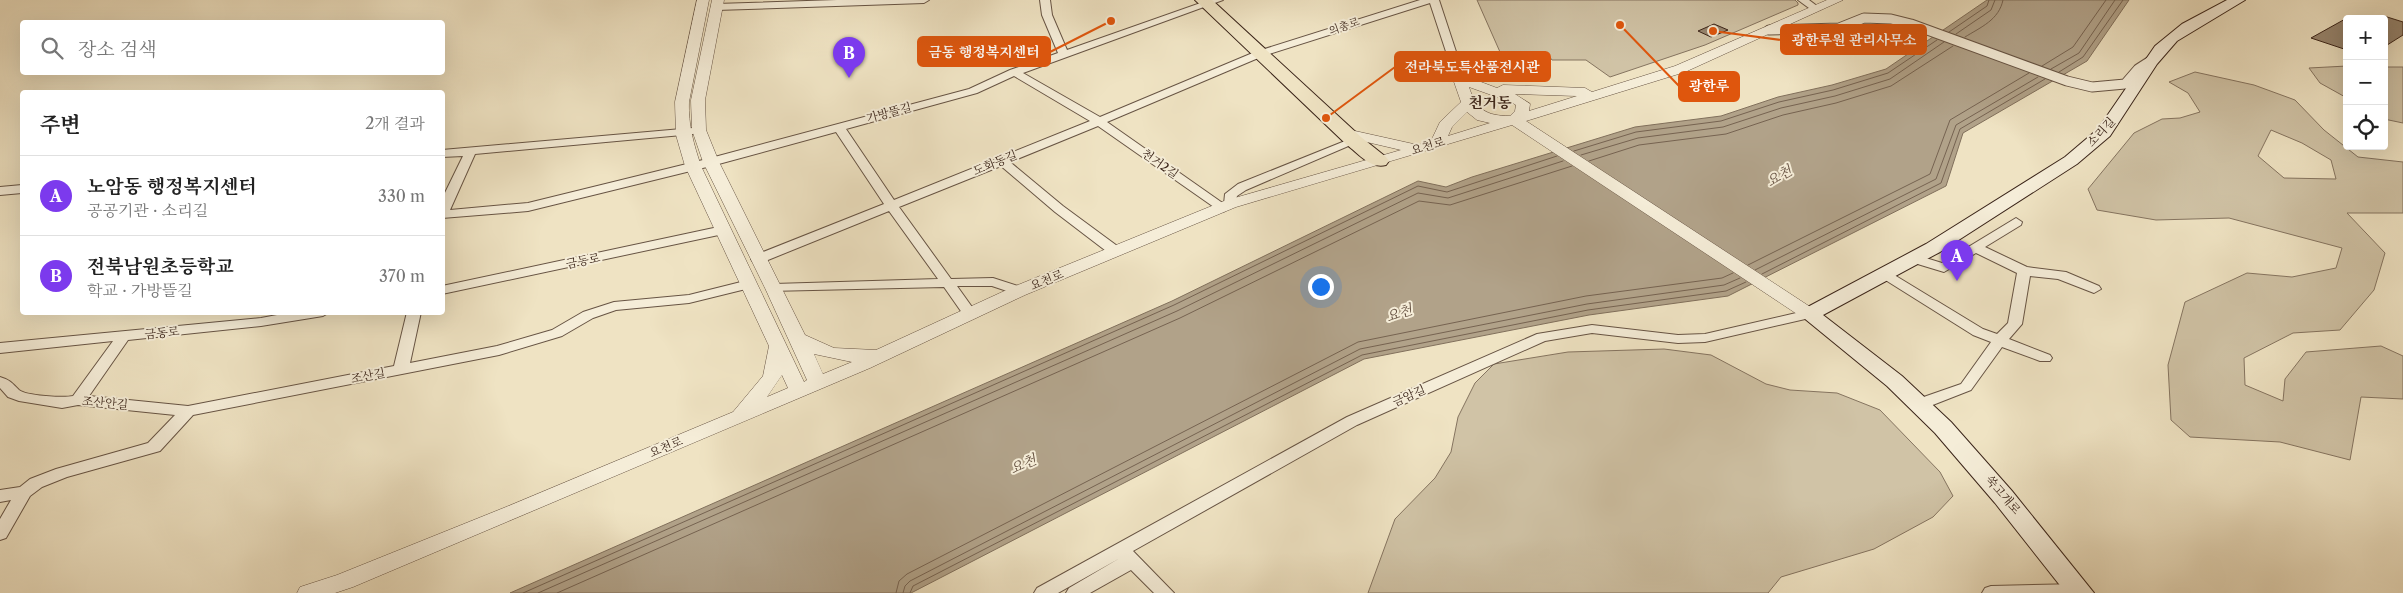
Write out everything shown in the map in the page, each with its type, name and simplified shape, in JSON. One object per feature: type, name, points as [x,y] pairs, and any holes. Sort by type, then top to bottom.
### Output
[{"type":"main road","name":"소리길","points":[[1809,314],[1916,259],[2043,180],[2094,143],[2129,100],[2157,56],[2172,38],[2238,0]]},
{"type":"main road","points":[[1209,1],[1259,54],[1379,161]]},
{"type":"main road","name":"쑥고개로","points":[[1809,314],[1872,362],[1920,404],[2020,515],[2080,592]]},
{"type":"street","points":[[712,2],[924,0]]},
{"type":"street","points":[[1045,0],[1047,15],[1064,54]]},
{"type":"street","points":[[1432,0],[1460,78],[1467,104],[1474,113],[1483,118],[1514,120],[1522,112],[1523,104],[1516,98],[1460,78]]},
{"type":"street","name":"의총로","points":[[1259,54],[1432,0]]},
{"type":"street","points":[[1803,0],[1816,9]]},
{"type":"street","name":"요천로","points":[[308,593],[345,581],[514,512],[880,356],[1019,291],[1226,206],[1418,150],[1680,68],[1837,0]]},
{"type":"street","name":"가방뜰길","points":[[711,162],[973,91],[1014,72],[1209,1]]},
{"type":"street","points":[[712,2],[698,100],[699,130],[711,162],[774,288],[818,383]]},
{"type":"street","points":[[712,2],[682,102],[680,119],[682,133],[693,166],[799,391]]},
{"type":"street","points":[[1769,30],[1839,28],[1860,19],[1891,20],[1911,24],[2067,81],[2092,87],[2113,87],[2125,84],[2138,69],[2157,56]]},
{"type":"street","name":"도화동길","points":[[758,259],[892,206],[1259,54]]},
{"type":"street","points":[[1014,72],[1098,121]]},
{"type":"street","points":[[1490,88],[1548,92],[1605,92]]},
{"type":"street","points":[[1438,143],[1445,125],[1467,104]]},
{"type":"street","name":"쑥고개로","points":[[1514,120],[1781,293],[1809,314]]},
{"type":"street","name":"천거2길","points":[[1098,121],[1226,206]]},
{"type":"street","points":[[839,126],[892,206],[949,282],[970,314]]},
{"type":"street","points":[[445,154],[699,130]]},
{"type":"street","points":[[1226,206],[1231,194],[1242,187],[1350,137],[1418,150]]},
{"type":"street","points":[[445,207],[470,151]]},
{"type":"street","points":[[1001,160],[1059,209],[1115,251]]},
{"type":"street","points":[[445,214],[528,208],[711,162]]},
{"type":"street","points":[[0,191],[20,189]]},
{"type":"street","points":[[1916,259],[1944,268],[2016,222]]},
{"type":"street","name":"금동로","points":[[445,289],[723,230]]},
{"type":"street","points":[[1976,248],[2024,271],[2061,275],[2094,289]]},
{"type":"street","points":[[1920,404],[1966,387],[2015,324],[2024,271]]},
{"type":"street","points":[[1886,276],[1978,332],[2045,358]]},
{"type":"street","name":"요천로","points":[[774,288],[993,282],[1019,291]]},
{"type":"street","name":"조산길","points":[[188,411],[499,350],[557,333],[588,315],[614,306],[689,299],[749,284]]},
{"type":"street","name":"금암길","points":[[1043,593],[1120,548],[1352,421],[1542,337],[1569,332],[1602,330],[1678,339],[1705,338],[1751,329],[1809,314]]},
{"type":"street","name":"금동로","points":[[0,348],[123,337],[261,322],[304,315]]},
{"type":"street","points":[[401,369],[413,315]]},
{"type":"street","points":[[78,400],[123,337]]},
{"type":"street","points":[[798,338],[817,350],[842,356],[880,356]]},
{"type":"street","points":[[736,418],[774,376],[777,362],[777,344]]},
{"type":"street","name":"조산안길","points":[[0,382],[10,387],[13,394],[62,403],[78,400],[188,411]]},
{"type":"street","points":[[0,534],[24,492],[36,483],[62,473],[154,447],[188,411]]},
{"type":"street","points":[[0,496],[24,492]]},
{"type":"street","points":[[1120,548],[1165,593]]},
{"type":"street","points":[[1075,593],[1132,561]]},
{"type":"street","name":"쑥고개로","points":[[1991,593],[2080,592]]},
{"type":"shaded area","points":[[1477,0],[1795,0],[1798,5],[1705,45],[1610,77],[1586,60],[1552,60],[1546,52],[1500,52]]},
{"type":"shaded area","points":[[2343,66],[2343,96],[2320,83],[2309,68]]},
{"type":"shaded area","points":[[2388,67],[2403,67],[2403,123],[2388,120]]},
{"type":"shaded area","points":[[2195,72],[2254,85],[2295,100],[2324,130],[2343,145],[2343,150],[2349,150],[2358,157],[2403,162],[2403,213],[2347,213],[2385,253],[2374,290],[2340,330],[2293,333],[2244,358],[2245,385],[2283,401],[2285,379],[2306,352],[2381,346],[2403,356],[2403,399],[2361,397],[2350,460],[2280,442],[2190,437],[2171,420],[2168,365],[2185,302],[2247,273],[2292,277],[2336,268],[2342,248],[2229,218],[2156,220],[2097,210],[2088,189],[2134,133],[2162,119],[2180,118],[2200,112],[2188,93],[2169,82]],"holes":[[[2271,130],[2302,143],[2331,160],[2336,179],[2284,178],[2258,156]]]},
{"type":"shaded area","points":[[1664,349],[1711,355],[1766,384],[1790,390],[1837,393],[1880,410],[1940,472],[1953,496],[1933,517],[1874,549],[1781,577],[1768,593],[1368,593],[1395,519],[1435,478],[1451,452],[1458,417],[1475,383],[1494,364],[1568,352]]},
{"type":"water","name":"요천","points":[[1987,0],[2129,0],[2087,61],[1963,133],[1946,186],[1728,296],[1589,315],[1364,359],[911,593],[510,593],[1172,301],[1418,181],[1446,187],[1472,177],[1635,127],[1721,116],[1778,97],[1832,85],[1886,69]]},
{"type":"building","points":[[2388,17],[2403,22],[2403,35],[2388,44]]},
{"type":"building","points":[[2343,20],[2343,49],[2311,38]]},
{"type":"building","points":[[1714,24],[1728,30],[1711,37],[1698,31]]},
{"type":"place","name":"금동 행정복지센터","points":[[1111,21]]},
{"type":"place","name":"광한루","points":[[1620,25]]},
{"type":"place","name":"광한루원 관리사무소","points":[[1713,31]]},
{"type":"place","name":"전북남원초등학교","points":[[849,78]]},
{"type":"place","name":"전라북도특산품전시관","points":[[1326,118]]},
{"type":"place","name":"노암동 행정복지센터","points":[[1957,281]]},
{"type":"district","name":"천거동","points":[[1490,103]]}]
